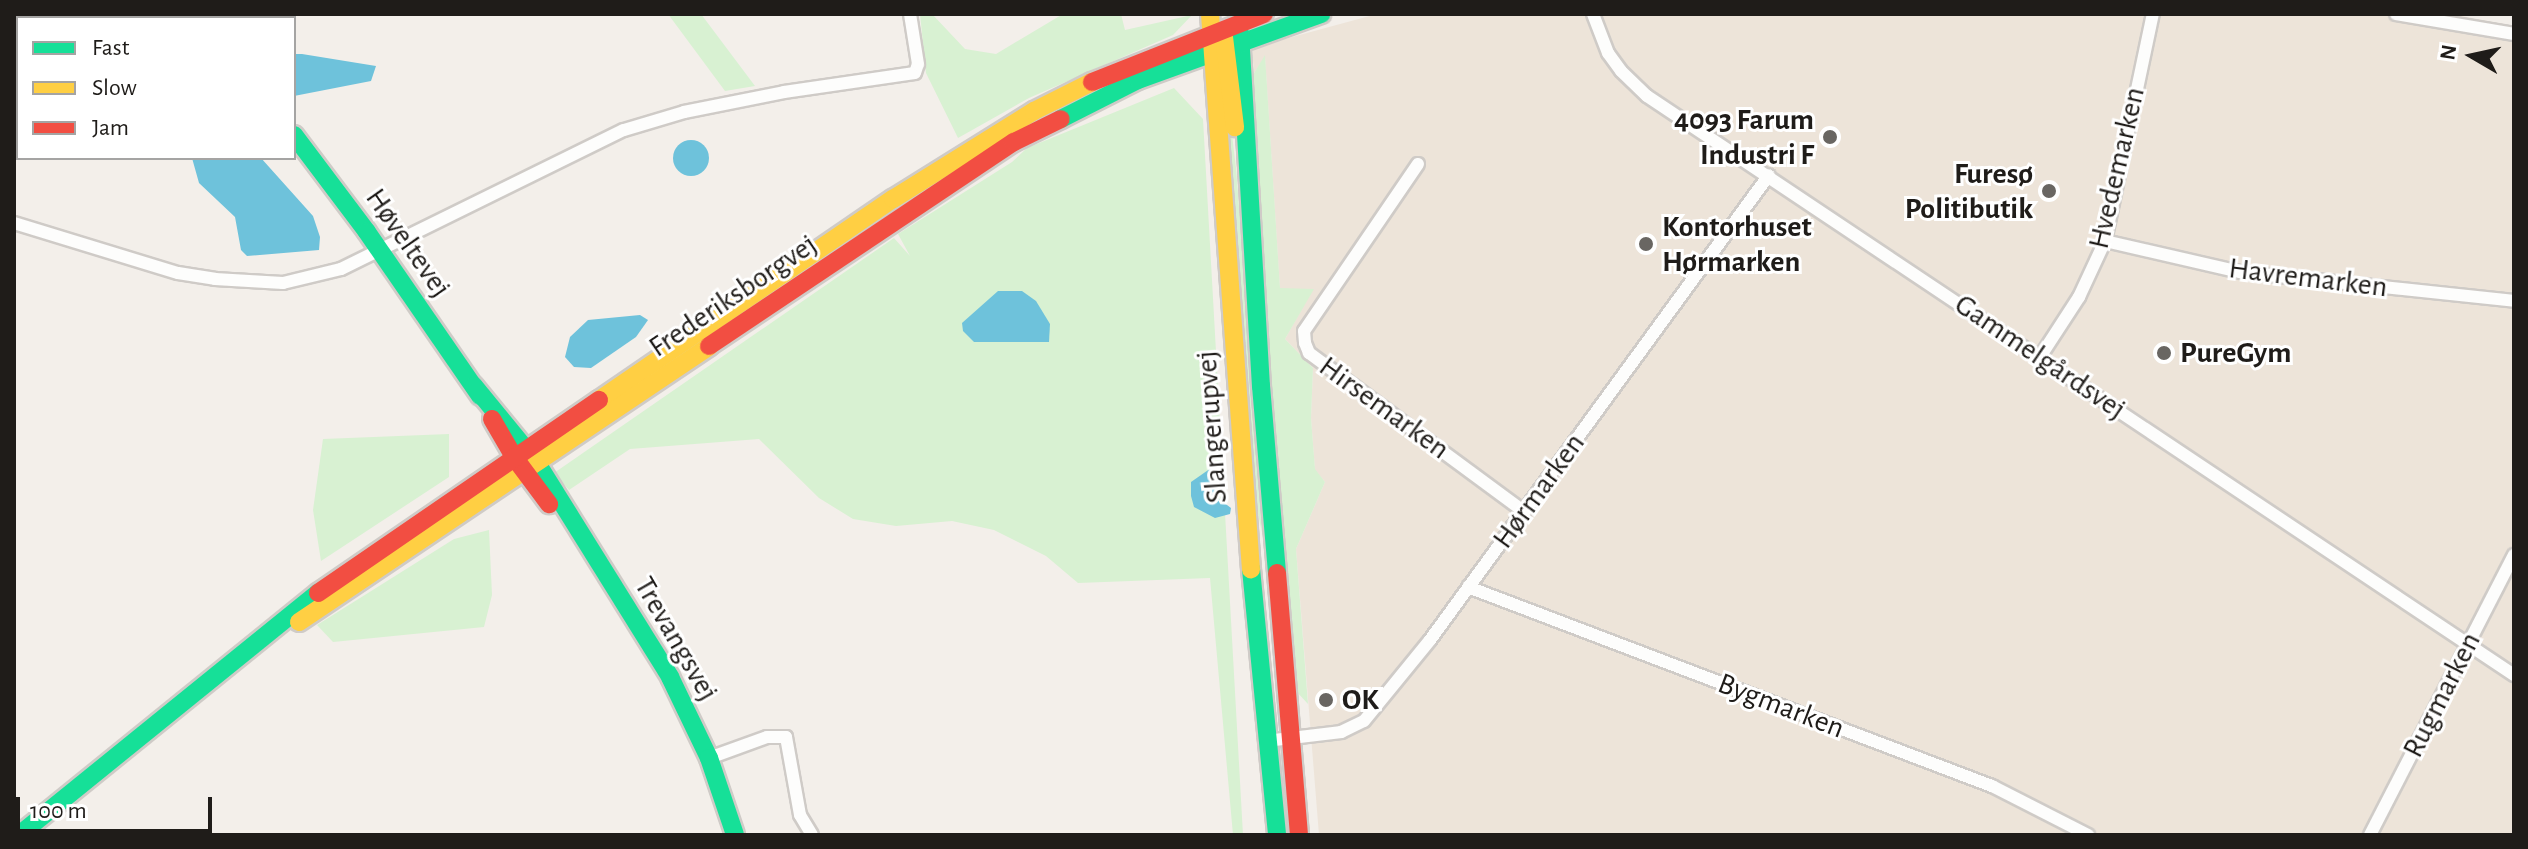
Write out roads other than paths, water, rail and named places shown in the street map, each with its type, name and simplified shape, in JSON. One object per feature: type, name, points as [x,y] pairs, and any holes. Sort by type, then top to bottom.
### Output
[{"type":"street","points":[[14,223],[178,273],[283,283],[341,269],[624,130],[684,112],[769,95],[915,73],[918,64],[910,14]]},
{"type":"street","name":"Frederiksborgvej","points":[[19,835],[207,683],[971,148],[1034,111],[1120,68],[1264,14]]},
{"type":"street","name":"Frederiksborgvej","points":[[1226,30],[1321,14]]},
{"type":"street","name":"Gammelgårdsvej","points":[[1593,14],[1608,53],[1638,88],[2514,675]]},
{"type":"street","name":"Hvedemarken","points":[[2040,357],[2079,297],[2105,241],[2153,14]]},
{"type":"street","points":[[2396,14],[2514,34]]},
{"type":"street","name":"Slangerupvej","points":[[1226,30],[1254,241],[1261,386],[1299,835]]},
{"type":"street","name":"Slangerupvej","points":[[1226,30],[1266,741],[1277,835]]},
{"type":"street","name":"Høveltevej","points":[[296,138],[379,250],[525,460]]},
{"type":"street","name":"Hirsemarken","points":[[1418,164],[1304,331],[1305,343],[1309,353],[1525,512]]},
{"type":"street","name":"Hørmarken","points":[[1266,741],[1341,732],[1364,721],[1525,512],[1769,175]]},
{"type":"street","name":"Havremarken","points":[[2105,241],[2240,272],[2514,301]]},
{"type":"street","name":"Trevangsvej","points":[[525,460],[589,551],[670,677],[709,758],[735,835]]},
{"type":"street","name":"Rugmarken","points":[[2370,835],[2514,555]]},
{"type":"street","name":"Bygmarken","points":[[1468,587],[1992,786],[2088,835]]},
{"type":"street","points":[[709,758],[767,737],[786,737],[800,815],[812,835]]},
{"type":"water","points":[[296,54],[376,66],[371,81],[296,96]]},
{"type":"water","points":[[691,140],[704,145],[709,158],[704,171],[691,176],[678,171],[673,158],[678,145]]},
{"type":"water","points":[[193,160],[263,160],[313,216],[320,237],[319,250],[247,256],[241,250],[235,217],[199,183]]},
{"type":"water","points":[[998,291],[1022,291],[1036,301],[1050,324],[1049,342],[974,342],[963,331],[962,323]]},
{"type":"water","points":[[640,315],[648,320],[636,337],[591,368],[574,367],[565,357],[570,337],[588,320]]},
{"type":"water","points":[[1214,466],[1220,477],[1219,499],[1231,508],[1230,514],[1215,518],[1194,507],[1191,496],[1191,482]]},
{"type":"place","name":"4093 Farum Industri F","points":[[1830,137]]},
{"type":"place","name":"Furesø Politibutik","points":[[2049,191]]},
{"type":"place","name":"Kontorhuset Hørmarken","points":[[1646,244]]},
{"type":"place","name":"PureGym","points":[[2164,353]]},
{"type":"place","name":"OK","points":[[1326,700]]}]
